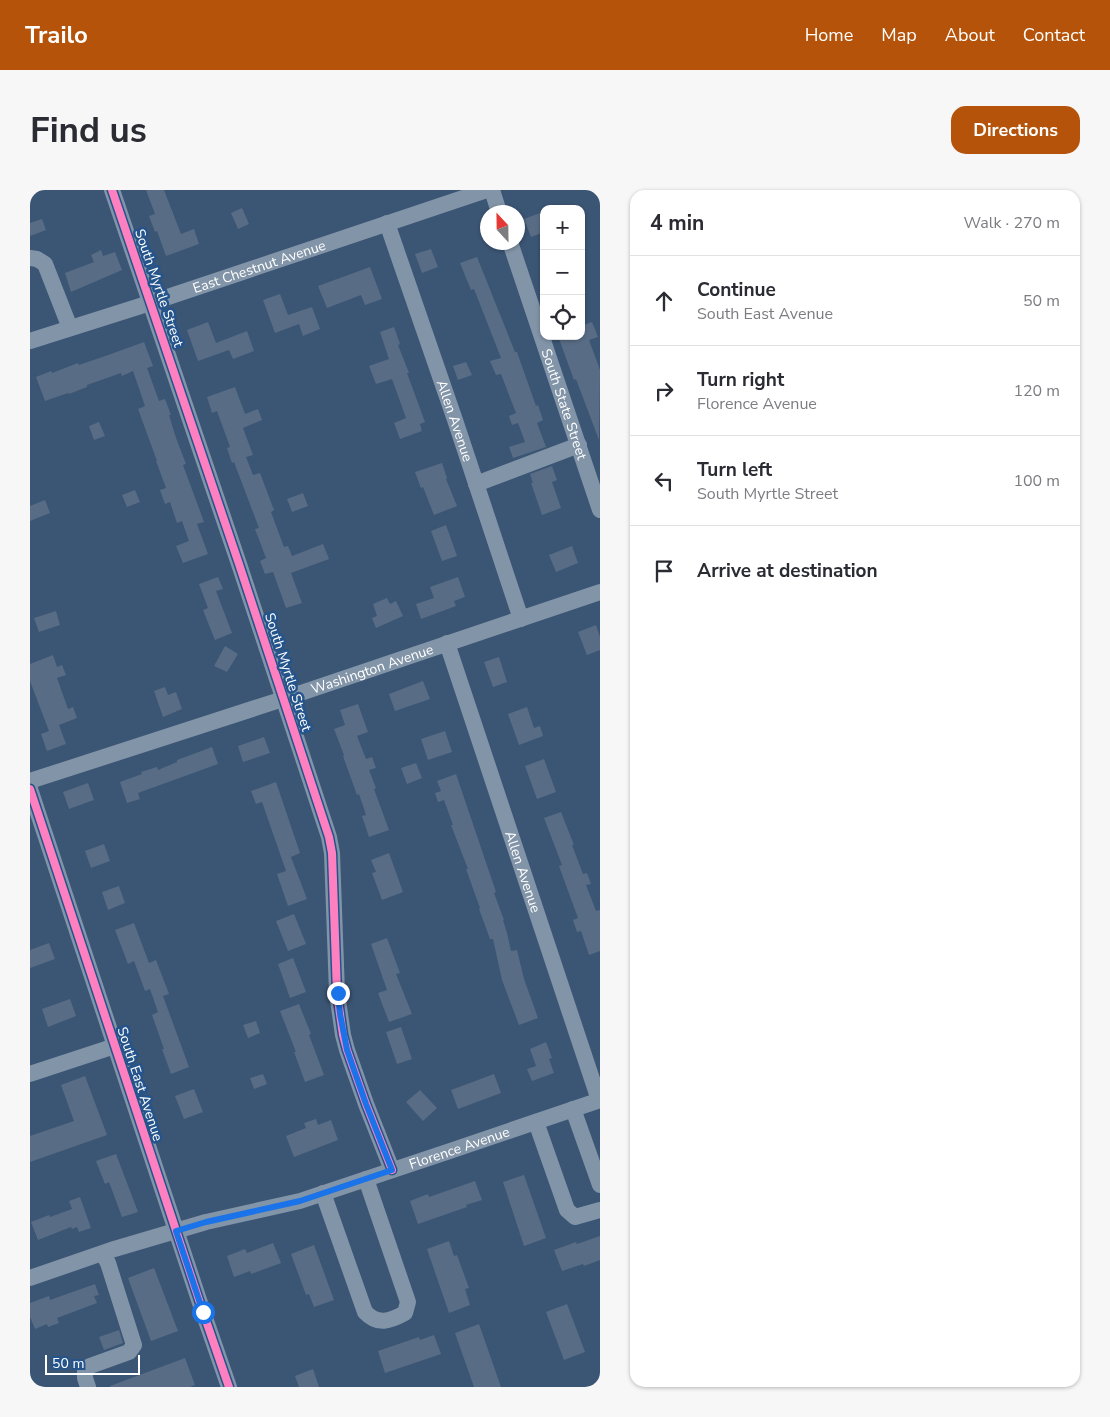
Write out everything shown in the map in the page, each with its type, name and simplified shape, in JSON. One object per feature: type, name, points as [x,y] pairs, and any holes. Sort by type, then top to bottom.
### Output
[{"type":"street","name":"South Myrtle Street","points":[[112,190],[236,554],[329,837],[332,853],[338,993],[343,1035],[366,1104],[392,1170]]},
{"type":"street","name":"East Chestnut Avenue","points":[[30,341],[150,303],[487,190]]},
{"type":"street","points":[[492,190],[497,205]]},
{"type":"street","name":"Allen Avenue","points":[[387,223],[521,619]]},
{"type":"street","name":"South State Street","points":[[513,250],[600,510]]},
{"type":"street","points":[[30,258],[37,259],[45,264],[70,328]]},
{"type":"street","points":[[476,484],[578,446]]},
{"type":"street","name":"Washington Avenue","points":[[30,781],[284,699],[600,592]]},
{"type":"street","name":"Allen Avenue","points":[[447,643],[600,1100]]},
{"type":"street","name":"South East Avenue","points":[[30,789],[229,1387]]},
{"type":"street","points":[[30,1074],[114,1046]]},
{"type":"street","name":"Florence Avenue","points":[[30,1278],[206,1222],[281,1206],[323,1193],[600,1100]]},
{"type":"street","points":[[573,1109],[600,1185]]},
{"type":"street","points":[[536,1122],[567,1210],[575,1217],[600,1210]]},
{"type":"street","points":[[323,1193],[365,1312],[370,1318],[379,1321],[393,1320],[405,1313],[408,1302],[366,1179]]},
{"type":"street","points":[[88,1387],[84,1378],[85,1371],[90,1366],[129,1352],[134,1345],[108,1264],[103,1254]]},
{"type":"building","points":[[146,190],[164,190],[181,234],[194,229],[199,244],[166,256],[149,216],[155,214]]},
{"type":"building","points":[[242,208],[249,224],[238,229],[231,213]]},
{"type":"building","points":[[540,213],[540,234],[531,237],[525,219]]},
{"type":"building","points":[[42,219],[46,230],[30,236],[30,223]]},
{"type":"building","points":[[431,249],[438,267],[422,273],[415,254]]},
{"type":"building","points":[[101,250],[103,256],[115,252],[122,270],[71,292],[65,273],[94,262],[91,255]]},
{"type":"building","points":[[477,257],[543,420],[537,423],[546,447],[513,458],[509,447],[525,442],[518,423],[512,425],[509,416],[516,413],[501,374],[496,375],[490,361],[501,358],[474,289],[471,290],[460,263]]},
{"type":"building","points":[[370,267],[382,299],[365,305],[361,295],[327,308],[318,286]]},
{"type":"building","points":[[280,294],[288,315],[312,307],[320,329],[303,336],[299,324],[275,333],[263,300]]},
{"type":"building","points":[[208,322],[216,343],[247,331],[254,351],[233,359],[229,350],[198,361],[187,330]]},
{"type":"building","points":[[592,322],[598,337],[589,340],[600,370],[599,440],[559,340],[585,340],[585,325]]},
{"type":"building","points":[[394,327],[400,344],[398,345],[409,373],[407,373],[425,422],[420,424],[422,431],[400,439],[394,423],[406,418],[392,379],[376,384],[369,366],[389,359],[380,332]]},
{"type":"building","points":[[144,342],[153,366],[147,368],[159,401],[165,399],[171,415],[169,415],[186,464],[183,465],[204,522],[197,524],[208,554],[183,563],[176,546],[189,541],[182,521],[177,523],[170,502],[165,504],[160,490],[166,488],[138,409],[145,406],[133,371],[122,376],[121,373],[87,385],[87,387],[69,394],[45,401],[36,377],[78,363],[79,365]]},
{"type":"building","points":[[466,362],[472,375],[458,380],[453,366]]},
{"type":"building","points":[[235,387],[245,414],[258,409],[262,420],[243,428],[253,455],[246,457],[253,475],[260,473],[274,510],[271,512],[284,547],[288,546],[292,556],[323,544],[329,559],[291,573],[302,603],[286,608],[273,572],[265,574],[260,561],[266,558],[255,529],[259,528],[234,462],[232,463],[227,448],[230,447],[217,411],[212,413],[207,397]]},
{"type":"building","points":[[99,422],[105,436],[94,440],[89,426]]},
{"type":"building","points":[[442,463],[457,506],[434,515],[415,472]]},
{"type":"building","points":[[552,466],[557,480],[552,482],[561,508],[542,515],[531,483],[533,483],[530,474]]},
{"type":"building","points":[[135,490],[140,502],[127,507],[122,495]]},
{"type":"building","points":[[303,493],[308,506],[292,512],[287,499]]},
{"type":"building","points":[[45,500],[50,513],[30,521],[30,506]]},
{"type":"building","points":[[446,525],[457,556],[442,561],[431,531]]},
{"type":"building","points":[[572,546],[578,563],[556,572],[549,555]]},
{"type":"building","points":[[218,577],[223,589],[216,591],[232,633],[215,640],[203,610],[208,608],[199,584]]},
{"type":"building","points":[[458,577],[465,597],[454,601],[456,606],[421,619],[416,604],[434,598],[430,587]]},
{"type":"building","points":[[387,598],[390,604],[396,601],[403,616],[376,628],[372,618],[377,616],[373,604]]},
{"type":"building","points":[[56,611],[60,625],[39,632],[34,618]]},
{"type":"building","points":[[596,625],[600,637],[600,650],[587,655],[578,632]]},
{"type":"building","points":[[225,646],[238,654],[227,672],[214,666]]},
{"type":"building","points":[[53,655],[57,667],[62,665],[66,675],[57,678],[68,709],[73,707],[77,718],[59,725],[66,744],[47,751],[41,734],[49,731],[30,681],[30,664]]},
{"type":"building","points":[[499,657],[507,682],[493,687],[484,662]]},
{"type":"building","points":[[423,681],[430,699],[395,711],[389,694]]},
{"type":"building","points":[[165,687],[168,695],[176,692],[182,709],[163,717],[154,691]]},
{"type":"building","points":[[358,704],[368,732],[357,736],[366,759],[372,757],[376,768],[369,770],[389,830],[369,837],[362,816],[366,815],[334,729],[345,725],[340,710]]},
{"type":"building","points":[[527,707],[534,728],[540,726],[543,736],[519,745],[508,714]]},
{"type":"building","points":[[445,731],[452,752],[428,760],[421,739]]},
{"type":"building","points":[[264,737],[270,753],[243,762],[238,746]]},
{"type":"building","points":[[212,747],[218,764],[138,793],[140,799],[127,803],[120,782],[142,774],[141,772],[157,767],[158,770],[177,762],[177,760]]},
{"type":"building","points":[[544,759],[556,792],[537,799],[525,766]]},
{"type":"building","points":[[416,763],[422,778],[407,784],[401,768]]},
{"type":"building","points":[[456,774],[496,892],[494,893],[504,920],[511,951],[517,950],[524,979],[538,1018],[519,1025],[502,980],[493,939],[490,939],[479,909],[466,869],[468,869],[451,825],[453,825],[444,800],[438,802],[435,793],[441,791],[437,781]]},
{"type":"building","points":[[276,782],[300,853],[291,857],[307,899],[288,906],[277,874],[286,871],[262,802],[256,804],[251,791]]},
{"type":"building","points":[[88,783],[94,800],[69,809],[63,792]]},
{"type":"building","points":[[561,812],[583,874],[587,873],[591,884],[586,885],[596,911],[600,910],[600,951],[589,955],[581,931],[577,932],[573,920],[578,918],[559,866],[562,865],[544,818]]},
{"type":"building","points":[[104,844],[110,861],[91,868],[85,851]]},
{"type":"building","points":[[389,853],[403,892],[382,900],[372,873],[376,872],[371,860]]},
{"type":"building","points":[[119,886],[125,903],[108,910],[102,892]]},
{"type":"building","points":[[294,914],[306,944],[288,951],[276,921]]},
{"type":"building","points":[[134,923],[149,963],[156,960],[169,994],[163,996],[189,1067],[171,1074],[152,1015],[158,1012],[150,989],[145,991],[134,961],[128,964],[115,930]]},
{"type":"building","points":[[387,938],[400,973],[396,974],[412,1014],[389,1022],[378,993],[387,990],[371,944]]},
{"type":"building","points":[[49,943],[55,959],[30,968],[30,950]]},
{"type":"building","points":[[293,958],[306,992],[290,998],[278,964]]},
{"type":"building","points":[[70,999],[76,1016],[48,1027],[42,1009]]},
{"type":"building","points":[[299,1004],[324,1075],[305,1082],[280,1011]]},
{"type":"building","points":[[256,1021],[260,1033],[248,1038],[243,1025]]},
{"type":"building","points":[[401,1027],[412,1059],[397,1064],[386,1032]]},
{"type":"building","points":[[546,1042],[552,1058],[549,1059],[554,1073],[532,1081],[527,1069],[536,1066],[530,1049]]},
{"type":"building","points":[[263,1074],[267,1084],[254,1089],[250,1078]]},
{"type":"building","points":[[494,1074],[501,1093],[458,1109],[451,1090]]},
{"type":"building","points":[[85,1076],[107,1135],[30,1162],[30,1136],[74,1121],[61,1085]]},
{"type":"building","points":[[194,1089],[203,1112],[184,1119],[175,1096]]},
{"type":"building","points":[[420,1090],[437,1108],[423,1121],[406,1102]]},
{"type":"building","points":[[316,1119],[318,1125],[331,1120],[338,1140],[294,1157],[286,1136],[306,1128],[304,1123]]},
{"type":"building","points":[[116,1154],[138,1212],[122,1217],[109,1182],[105,1184],[96,1161]]},
{"type":"building","points":[[524,1175],[546,1238],[524,1246],[503,1182]]},
{"type":"building","points":[[475,1181],[482,1200],[418,1224],[410,1201],[428,1194],[429,1197]]},
{"type":"building","points":[[80,1197],[91,1228],[79,1232],[77,1227],[72,1229],[71,1227],[38,1240],[31,1222],[72,1209],[69,1201]]},
{"type":"building","points":[[600,1236],[600,1260],[562,1271],[554,1250]]},
{"type":"building","points":[[449,1241],[454,1256],[457,1255],[469,1288],[465,1289],[470,1305],[449,1313],[427,1249]]},
{"type":"building","points":[[273,1243],[281,1263],[251,1274],[250,1271],[234,1277],[227,1256],[245,1249],[247,1253]]},
{"type":"building","points":[[314,1245],[334,1300],[314,1307],[309,1294],[306,1295],[291,1254]]},
{"type":"building","points":[[154,1268],[178,1331],[151,1341],[128,1278]]},
{"type":"building","points":[[95,1284],[99,1295],[94,1296],[97,1303],[57,1318],[59,1323],[48,1327],[47,1324],[35,1329],[30,1317],[30,1303],[49,1296],[50,1300]]},
{"type":"building","points":[[567,1304],[585,1352],[564,1360],[546,1312]]},
{"type":"building","points":[[479,1324],[501,1387],[474,1387],[455,1333]]},
{"type":"building","points":[[119,1330],[123,1343],[104,1350],[99,1337]]},
{"type":"building","points":[[434,1335],[441,1354],[385,1373],[378,1351],[419,1337],[420,1340]]},
{"type":"building","points":[[185,1358],[195,1385],[190,1387],[110,1387],[110,1386]]},
{"type":"building","points":[[313,1369],[319,1387],[299,1387],[295,1376]]},
{"type":"cycle path","points":[[112,190],[329,837],[332,853],[337,993],[343,1035],[366,1104],[392,1170]]},
{"type":"cycle path","points":[[30,789],[229,1387]]},
{"type":"route","points":[[203,1312],[176,1231],[206,1222],[300,1201],[392,1170],[347,1050],[343,1035],[338,993]]}]
